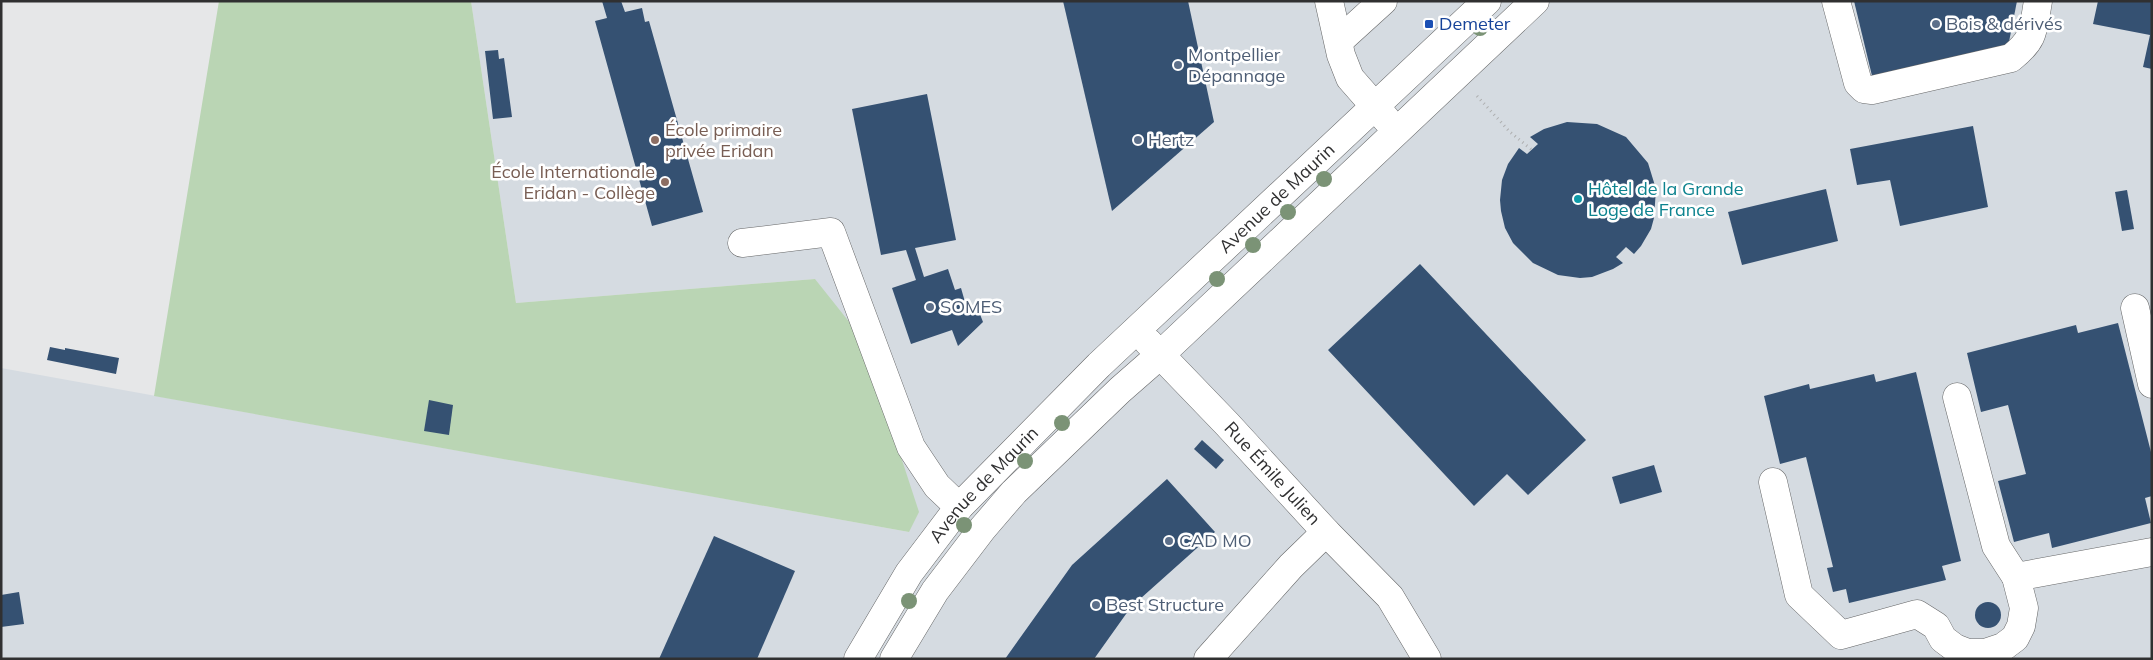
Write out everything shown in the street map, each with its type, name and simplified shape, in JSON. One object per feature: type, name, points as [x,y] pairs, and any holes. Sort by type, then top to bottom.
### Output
[{"type":"street","points":[[1329,1],[1341,55],[1350,78],[1374,107],[1398,131]]},
{"type":"street","points":[[1339,41],[1384,1]]},
{"type":"street","name":"Avenue de Maurin","points":[[858,659],[909,573],[958,506],[1136,330],[1487,1]]},
{"type":"street","name":"Avenue de Maurin","points":[[894,659],[935,591],[989,520],[1014,492],[1120,390],[1160,355],[1535,1]]},
{"type":"street","points":[[1836,1],[1858,83],[1864,88],[1872,90],[2011,58],[2032,37],[2038,1]]},
{"type":"street","points":[[742,242],[831,232],[911,447],[937,486],[958,506]]},
{"type":"street","points":[[2135,308],[2152,384]]},
{"type":"street","points":[[1136,330],[1160,355]]},
{"type":"street","name":"Rue Émile Julien","points":[[1160,355],[1326,532],[1291,566],[1208,659]]},
{"type":"street","points":[[1773,482],[1799,596],[1841,634],[1917,614],[1936,626],[1943,639],[1955,648],[1968,653],[1985,653],[2003,647],[2015,638],[2021,626],[2024,608],[2016,577],[1996,546],[1957,397]]},
{"type":"street","points":[[1326,532],[1390,597],[1427,659]]},
{"type":"street","points":[[2016,577],[2152,552]]},
{"type":"path","points":[[1480,99],[1510,132],[1532,150]]},
{"type":"shaded area","points":[[471,1],[2152,1],[2152,659],[1,659],[1,368],[909,532],[815,279],[516,303]]},
{"type":"green space","points":[[219,1],[471,1],[516,303],[815,279],[862,338],[919,512],[909,532],[154,396]]},
{"type":"building","points":[[602,1],[621,1],[625,12],[642,8],[645,22],[649,21],[703,212],[652,226],[595,21],[607,18]]},
{"type":"building","points":[[1063,1],[1188,1],[1214,122],[1112,211]]},
{"type":"building","name":"Bois & dérivés","points":[[1854,1],[2017,1],[2008,47],[1873,80]]},
{"type":"building","points":[[2098,1],[2152,1],[2152,69],[2143,67],[2150,35],[2093,24]]},
{"type":"building","points":[[498,50],[499,59],[504,58],[512,117],[493,119],[485,51]]},
{"type":"building","points":[[927,94],[956,240],[915,248],[924,277],[948,269],[955,290],[961,288],[965,302],[959,304],[961,309],[976,304],[983,322],[958,346],[952,330],[911,344],[892,288],[916,280],[906,250],[881,255],[852,109]]},
{"type":"building","name":"Hôtel de la Grande Loge de France","points":[[1567,122],[1597,124],[1626,137],[1648,163],[1656,189],[1654,218],[1651,229],[1641,246],[1634,254],[1626,247],[1616,257],[1623,263],[1592,277],[1580,278],[1558,275],[1533,263],[1513,243],[1505,228],[1501,211],[1502,180],[1508,164],[1519,148],[1527,154],[1538,144],[1530,137],[1544,129]]},
{"type":"building","points":[[1973,126],[1988,207],[1900,226],[1890,180],[1857,185],[1850,149]]},
{"type":"building","points":[[1826,189],[1838,241],[1742,265],[1728,212]]},
{"type":"building","points":[[2127,190],[2134,229],[2122,231],[2115,192]]},
{"type":"building","points":[[1420,264],[1586,440],[1528,495],[1507,474],[1474,506],[1328,350]]},
{"type":"building","points":[[2118,323],[2152,456],[2152,496],[2145,498],[2151,523],[2052,548],[2049,533],[2014,542],[1998,481],[2026,474],[2008,405],[1981,412],[1967,353],[2076,325],[2078,333]]},
{"type":"building","points":[[50,347],[119,358],[116,374],[47,360]]},
{"type":"building","points":[[1916,372],[1961,561],[1942,566],[1946,580],[1849,603],[1846,589],[1833,592],[1827,568],[1833,567],[1806,457],[1780,464],[1764,396],[1809,384],[1810,389],[1874,374],[1876,382]]},
{"type":"building","points":[[429,400],[453,405],[449,435],[424,431]]},
{"type":"building","points":[[1202,440],[1224,460],[1216,469],[1194,449]]},
{"type":"building","points":[[1654,465],[1662,492],[1620,504],[1612,477]]},
{"type":"building","points":[[1167,479],[1215,532],[1131,607],[1094,659],[1005,659],[1072,565]]},
{"type":"building","points":[[714,536],[795,571],[757,659],[659,659]]},
{"type":"building","points":[[19,592],[24,624],[1,627],[1,595]]},
{"type":"building","points":[[1988,602],[1997,606],[2001,615],[1997,624],[1988,628],[1979,624],[1975,615],[1979,606]]},
{"type":"place","name":"Demeter","points":[[1429,24]]},
{"type":"place","name":"Bois & dérivés","points":[[1936,24]]},
{"type":"place","name":"Montpellier Dépannage","points":[[1178,65]]},
{"type":"place","name":"École primaire privée Eridan","points":[[655,140]]},
{"type":"place","name":"Hertz","points":[[1138,140]]},
{"type":"place","name":"École Internationale Eridan - Collège","points":[[665,182]]},
{"type":"place","name":"Hôtel de la Grande Loge de France","points":[[1578,199]]},
{"type":"place","name":"SOMES","points":[[930,307]]},
{"type":"place","name":"CAD MO","points":[[1169,541]]},
{"type":"place","name":"Best Structure","points":[[1096,605]]}]
